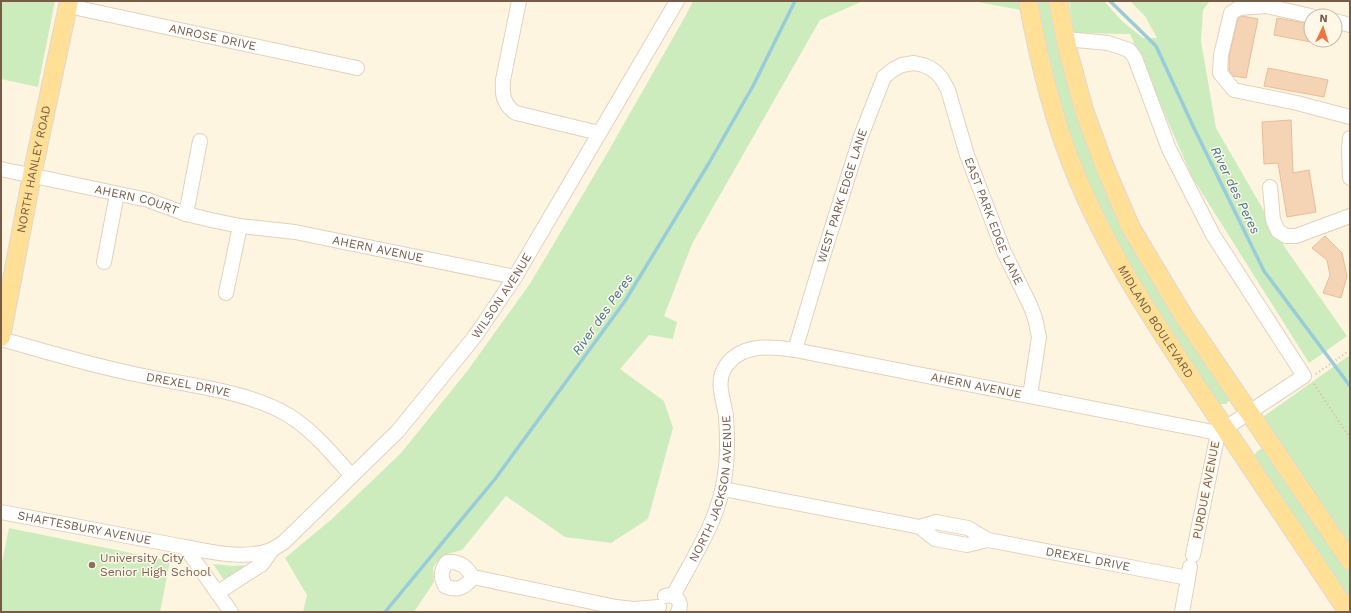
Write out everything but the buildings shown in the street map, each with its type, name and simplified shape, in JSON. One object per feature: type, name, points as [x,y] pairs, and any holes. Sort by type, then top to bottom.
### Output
[{"type":"main road","name":"MIDLAND BOULEVARD","points":[[1028,1],[1050,102],[1070,160],[1094,215],[1117,260],[1221,431],[1348,612]]},
{"type":"main road","points":[[1058,1],[1065,39],[1084,110],[1104,165],[1131,228],[1183,315],[1350,561]]},
{"type":"main road","name":"NORTH HANLEY ROAD","points":[[1,338],[32,175],[69,4]]},
{"type":"street","points":[[518,1],[503,80],[502,90],[506,104],[516,113],[599,133]]},
{"type":"street","name":"WILSON AVENUE","points":[[217,593],[262,564],[272,550],[284,542],[403,426],[476,335],[515,277],[677,1]]},
{"type":"street","name":"ANROSE DRIVE","points":[[69,4],[357,68]]},
{"type":"street","points":[[1303,14],[1266,6],[1239,8],[1231,13],[1221,56],[1220,72],[1234,90],[1297,103],[1350,117]]},
{"type":"street","points":[[1065,39],[1108,43],[1129,50],[1135,58],[1169,149],[1213,235],[1309,381]]},
{"type":"street","name":"WEST PARK EDGE LANE","points":[[795,350],[861,136],[884,77],[902,65],[914,63]]},
{"type":"street","name":"EAST PARK EDGE LANE","points":[[914,63],[923,65],[937,73],[948,90],[967,155],[1004,252],[1035,318],[1039,337],[1030,396]]},
{"type":"street","points":[[1350,138],[1350,178]]},
{"type":"street","points":[[186,214],[200,141]]},
{"type":"street","points":[[1,169],[32,175]]},
{"type":"street","name":"AHERN COURT","points":[[32,175],[148,200],[186,214],[240,226]]},
{"type":"street","points":[[1270,187],[1273,220],[1278,231],[1286,236],[1296,236],[1350,216]]},
{"type":"street","points":[[104,262],[117,194]]},
{"type":"street","points":[[226,293],[240,226]]},
{"type":"street","name":"AHERN AVENUE","points":[[240,226],[295,232],[515,277]]},
{"type":"street","name":"DREXEL DRIVE","points":[[1,338],[95,365],[227,392],[255,400],[277,409],[298,422],[317,438],[352,476]]},
{"type":"street","name":"AHERN AVENUE","points":[[736,356],[749,349],[762,347],[795,350],[1030,396],[1221,431]]},
{"type":"street","name":"NORTH JACKSON AVENUE","points":[[673,596],[707,534],[723,489],[726,465],[726,416],[721,378],[728,364],[736,356]]},
{"type":"street","name":"PURDUE AVENUE","points":[[1182,612],[1190,567],[1221,431],[1249,412],[1309,381]]},
{"type":"street","name":"DREXEL DRIVE","points":[[723,489],[920,527],[936,522],[968,528],[988,540],[1190,567]]},
{"type":"street","name":"SHAFTESBURY AVENUE","points":[[1,512],[185,548]]},
{"type":"street","points":[[185,548],[231,612]]},
{"type":"street","name":"WILSON AVENUE","points":[[185,548],[222,554],[243,554],[272,550]]},
{"type":"street","points":[[473,577],[616,607],[634,609],[660,610],[660,601],[666,596],[673,596],[678,600],[680,611]]},
{"type":"path","points":[[1319,372],[1346,353],[1350,352]]},
{"type":"path","points":[[1309,381],[1350,438]]},
{"type":"green space","points":[[1,1],[55,1],[38,87],[1,79]]},
{"type":"green space","points":[[693,1],[863,1],[820,20],[692,244],[664,316],[677,322],[673,339],[649,335],[620,369],[664,401],[673,428],[648,519],[611,543],[565,537],[506,496],[462,550],[444,555],[433,567],[434,582],[414,612],[303,612],[307,595],[285,558],[332,519],[401,453],[468,370],[531,282],[605,157]]},
{"type":"green space","points":[[972,1],[1020,1],[1021,10]]},
{"type":"green space","points":[[1037,1],[1051,1],[1082,120],[1230,400],[1226,404],[1218,404],[1137,280],[1091,191],[1057,94],[1041,30]]},
{"type":"green space","points":[[1069,1],[1104,1],[1122,21],[1143,38],[1157,38],[1145,16],[1130,1],[1210,1],[1203,10],[1201,41],[1216,128],[1286,249],[1347,336],[1309,363],[1192,177],[1130,34],[1074,33]]},
{"type":"green space","points":[[1350,355],[1350,548],[1263,417]]},
{"type":"green space","points":[[1266,448],[1270,451],[1350,571],[1350,600],[1254,457],[1258,451]]},
{"type":"green space","name":"University City Senior High School","points":[[9,528],[170,561],[160,612],[1,612],[1,567]]},
{"type":"green space","points":[[213,564],[233,566],[246,565],[224,580]]},
{"type":"waterway","name":"River des Peres","points":[[385,612],[495,479],[625,301],[709,163],[753,86],[795,1]]},
{"type":"waterway","name":"River des Peres","points":[[1110,1],[1156,46],[1193,126],[1264,271],[1350,386]]},
{"type":"place","name":"University City Senior High School","points":[[92,565]]}]
